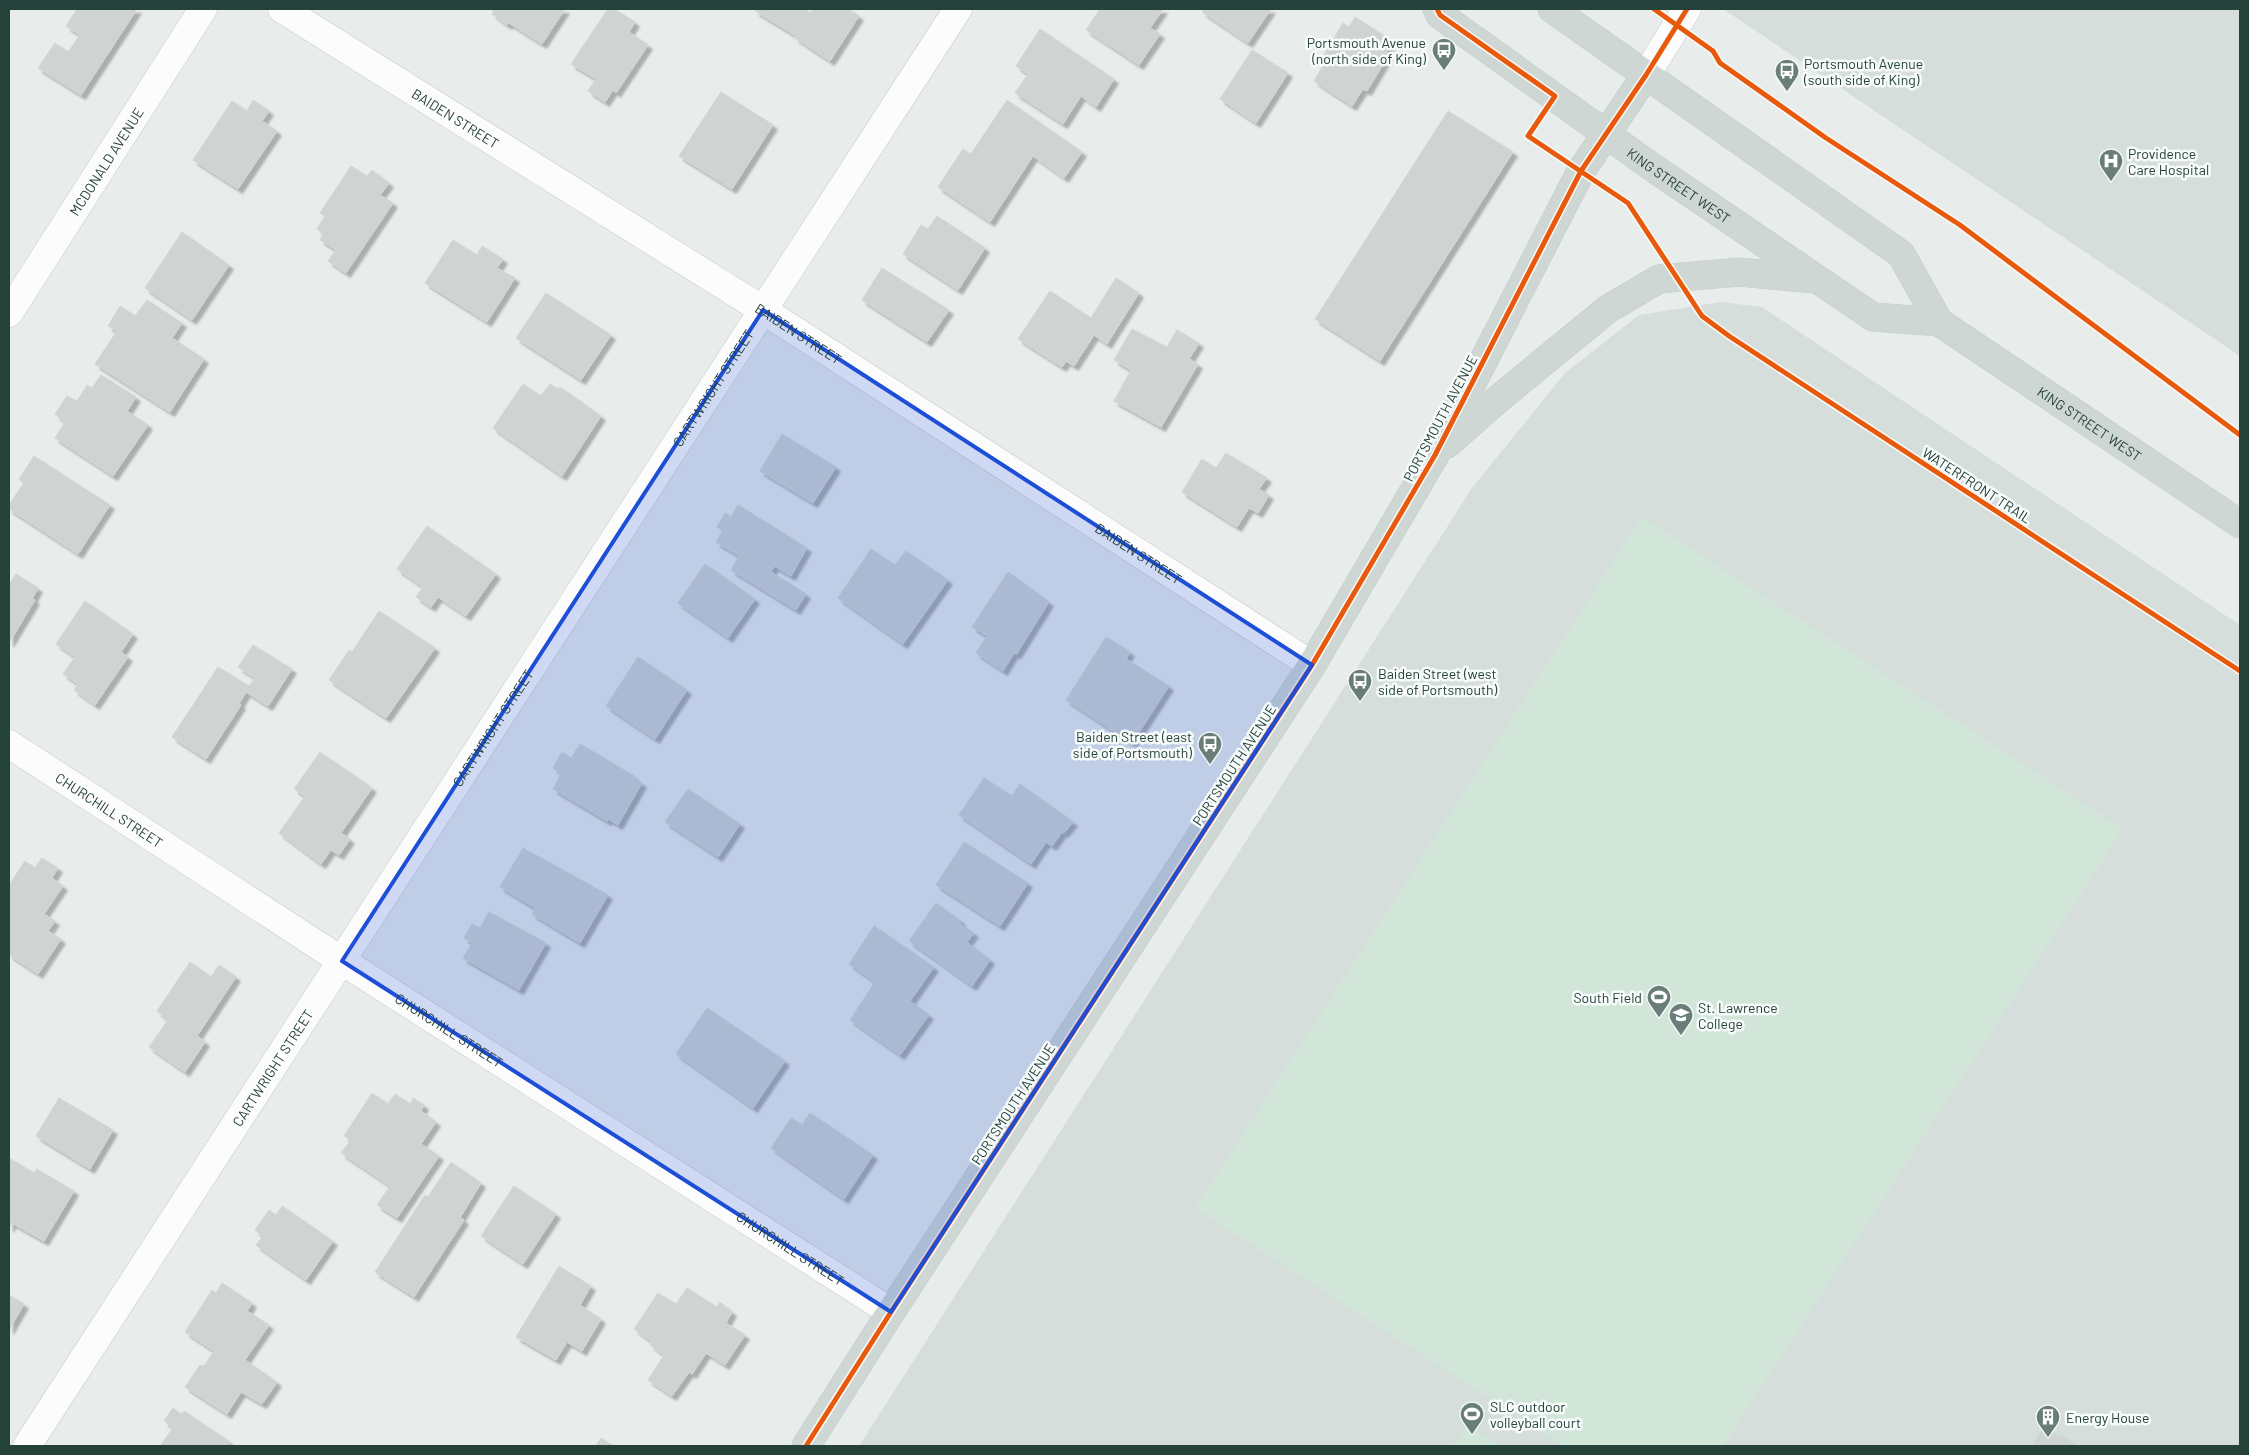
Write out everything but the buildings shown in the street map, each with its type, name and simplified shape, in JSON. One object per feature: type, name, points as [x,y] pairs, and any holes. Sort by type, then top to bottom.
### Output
[{"type":"main road","name":"KING STREET WEST","points":[[1437,9],[1440,15],[1607,134],[1873,317],[1939,322]]},
{"type":"main road","name":"KING STREET WEST","points":[[1552,9],[1830,202],[1901,254],[1939,322],[2240,524]]},
{"type":"main road","name":"PORTSMOUTH AVENUE","points":[[806,1446],[891,1312],[1312,665],[1435,455],[1581,171],[1646,75]]},
{"type":"main road","points":[[1435,455],[1497,400],[1608,309],[1659,278],[1677,275],[1739,272],[1817,279]]},
{"type":"street","name":"MCDONALD AVENUE","points":[[9,313],[204,9]]},
{"type":"street","name":"BAIDEN STREET","points":[[282,9],[762,310],[1312,665]]},
{"type":"street","name":"CARTWRIGHT STREET","points":[[27,1446],[958,9]]},
{"type":"street","points":[[1646,75],[1687,9]]},
{"type":"street","name":"CHURCHILL STREET","points":[[9,744],[342,961],[891,1312]]},
{"type":"highlighted area","points":[[763,310],[1312,665],[891,1312],[342,961]]},
{"type":"shaded area","name":"Providence Care Hospital","points":[[1723,9],[2240,9],[2240,356]]},
{"type":"shaded area","name":"St. Lawrence College","points":[[1720,302],[1762,307],[2240,625],[2240,1446],[859,1446],[1472,488],[1565,373],[1639,315]]},
{"type":"green space","name":"South Field","points":[[1642,517],[2123,829],[1723,1446],[1563,1446],[1195,1208]]},
{"type":"green space","name":"SLC outdoor volleyball court","points":[[1468,1425],[1499,1446],[1453,1446]]},
{"type":"cycle path","name":"WATERFRONT TRAIL","points":[[1437,9],[1440,15],[1555,96],[1528,136],[1628,203],[1702,316],[1729,336],[2240,671]]},
{"type":"cycle path","points":[[1654,9],[1713,51],[1720,63],[1826,138],[1960,225],[2240,435]]},
{"type":"cycle path","points":[[806,1446],[891,1312],[1312,665],[1435,455],[1581,171],[1646,75],[1687,9]]},
{"type":"place","name":"Portsmouth Avenue (north side of King)","points":[[1444,71]]},
{"type":"place","name":"Portsmouth Avenue (south side of King)","points":[[1787,92]]},
{"type":"place","name":"Providence Care Hospital","points":[[2111,182]]},
{"type":"place","name":"Baiden Street (west side of Portsmouth)","points":[[1360,702]]},
{"type":"place","name":"Baiden Street (east side of Portsmouth)","points":[[1210,765]]},
{"type":"place","name":"South Field","points":[[1659,1018]]},
{"type":"place","name":"St. Lawrence College","points":[[1681,1036]]},
{"type":"place","name":"SLC outdoor volleyball court","points":[[1472,1435]]},
{"type":"place","name":"Energy House","points":[[2048,1438]]}]
